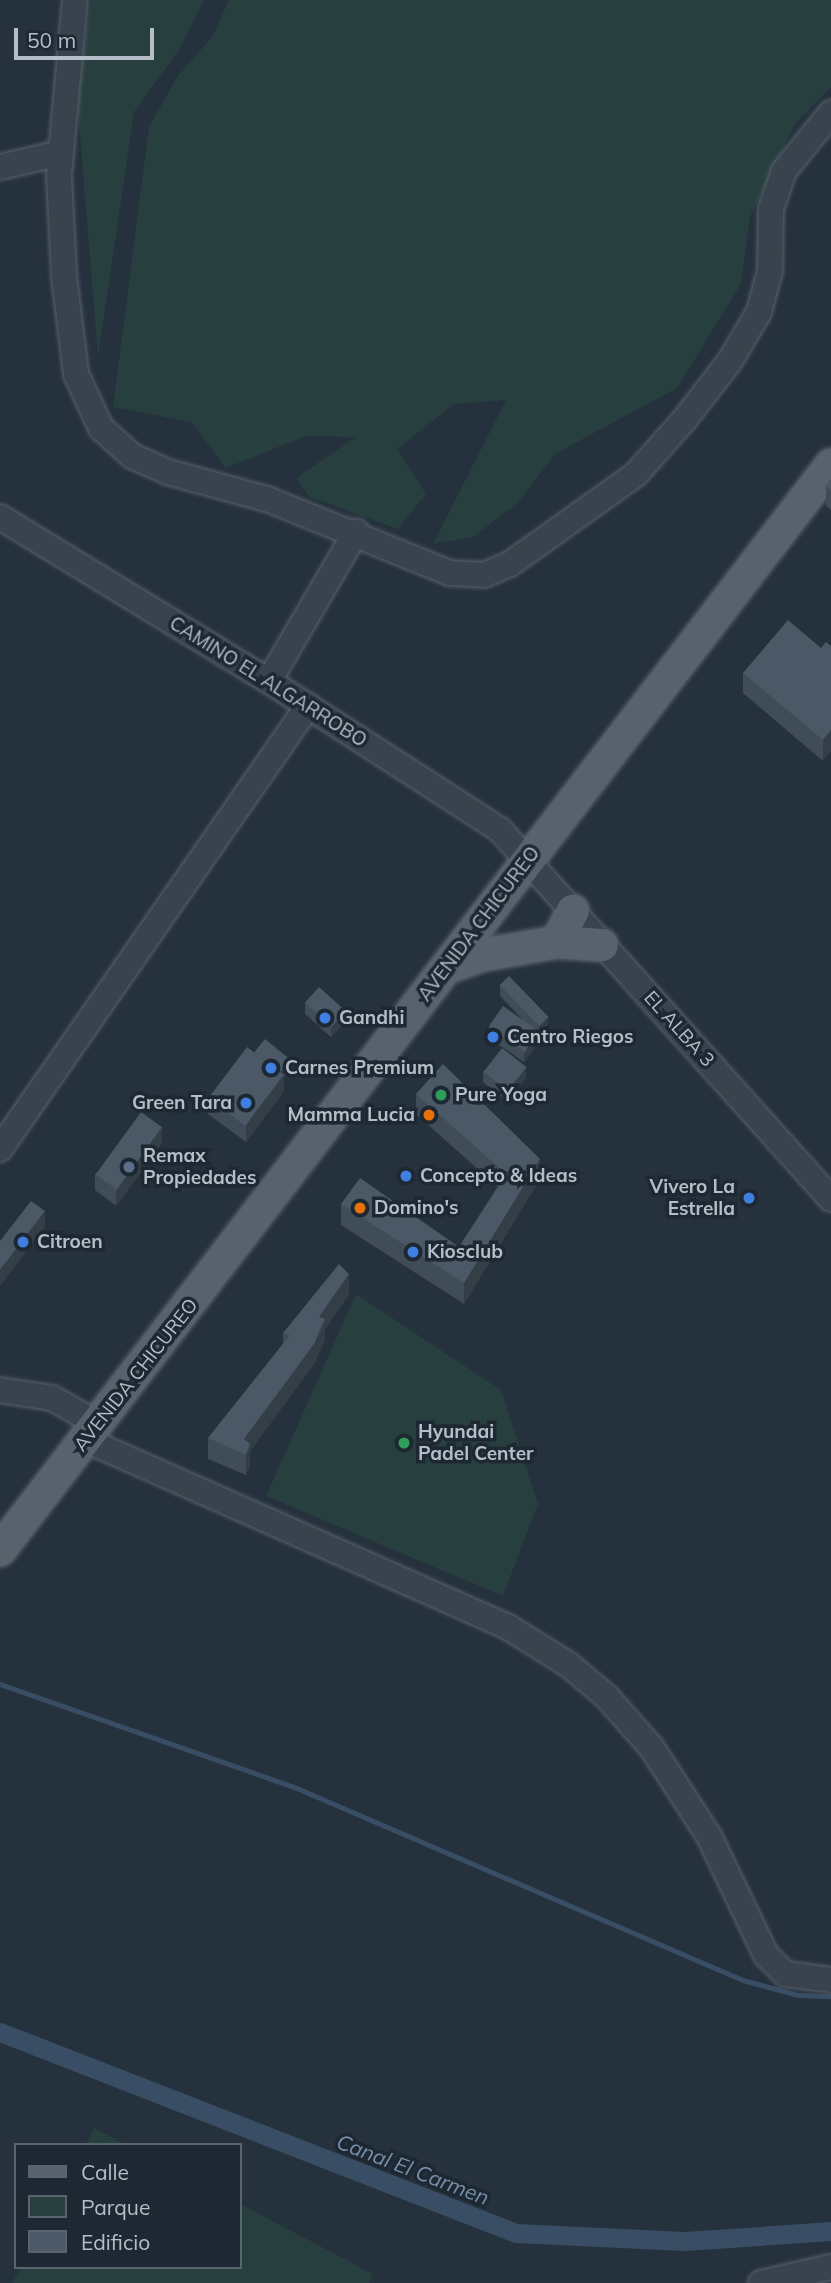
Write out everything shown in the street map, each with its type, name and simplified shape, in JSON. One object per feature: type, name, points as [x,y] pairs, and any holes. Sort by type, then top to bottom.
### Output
[{"type":"main road","name":"AVENIDA CHICUREO","points":[[0,1550],[448,967],[527,858],[831,465]]},
{"type":"main road","points":[[557,942],[573,911]]},
{"type":"main road","points":[[448,967],[483,955],[557,942],[602,944]]},
{"type":"street","points":[[75,0],[60,153],[64,276],[76,374],[101,428],[132,456],[168,472],[267,499],[356,532],[411,561],[449,573],[484,575],[510,564],[636,474],[730,361],[759,312],[770,271],[771,209],[784,171],[831,113]]},
{"type":"street","points":[[0,167],[60,153]]},
{"type":"street","name":"CAMINO EL ALGARROBO","points":[[0,517],[269,681],[487,821],[527,858]]},
{"type":"street","points":[[269,681],[356,532]]},
{"type":"street","points":[[0,1149],[308,706]]},
{"type":"street","name":"EL ALBA 3","points":[[527,858],[831,1199]]},
{"type":"street","points":[[0,1390],[52,1398],[92,1432],[508,1627],[569,1665],[606,1696],[652,1748],[709,1836],[765,1955],[785,1974],[831,1980]]},
{"type":"street","points":[[761,2283],[831,2267]]},
{"type":"green space","points":[[91,0],[204,0],[179,50],[134,112],[98,357],[77,98]]},
{"type":"green space","points":[[229,0],[831,0],[831,87],[796,123],[750,217],[741,284],[677,388],[555,454],[518,503],[473,537],[433,544],[506,400],[454,404],[397,449],[426,494],[398,529],[310,497],[296,478],[356,437],[306,436],[226,468],[191,422],[113,407],[149,127],[177,77],[212,37]]},
{"type":"green space","name":"Hyundai Padel Center","points":[[356,1294],[501,1390],[538,1504],[503,1596],[266,1496]]},
{"type":"green space","points":[[94,2128],[122,2143],[86,2143]]},
{"type":"green space","points":[[242,2205],[373,2274],[369,2283],[12,2283],[20,2269],[242,2269]]},
{"type":"building","points":[[788,620],[821,648],[826,642],[831,646],[831,730],[823,740],[743,673]]},
{"type":"building","points":[[509,976],[549,1017],[539,1026],[500,985]]},
{"type":"building","points":[[319,987],[346,1011],[332,1027],[305,1003]]},
{"type":"building","points":[[503,1006],[539,1031],[525,1052],[489,1026]]},
{"type":"building","points":[[265,1039],[290,1059],[279,1073],[254,1053]]},
{"type":"building","name":"Green Tara","points":[[247,1047],[284,1075],[245,1126],[208,1098]]},
{"type":"building","points":[[502,1048],[526,1067],[508,1091],[484,1072]]},
{"type":"building","points":[[443,1064],[540,1159],[464,1283],[341,1204],[360,1178],[459,1247],[506,1174],[416,1094]]},
{"type":"building","points":[[141,1112],[162,1127],[117,1190],[96,1174]]},
{"type":"building","points":[[31,1201],[45,1211],[0,1270],[0,1241]]},
{"type":"building","points":[[339,1264],[349,1274],[319,1317],[325,1319],[314,1344],[244,1439],[250,1444],[246,1455],[208,1438],[290,1335],[283,1333]]},
{"type":"waterway","points":[[0,1684],[299,1789],[743,1980],[798,1995],[831,1996]]},
{"type":"waterway","name":"Canal El Carmen","points":[[0,2032],[516,2233],[685,2241],[831,2231]]},
{"type":"place","name":"Gandhi","points":[[325,1018]]},
{"type":"place","name":"Centro Riegos","points":[[493,1037]]},
{"type":"place","name":"Carnes Premium","points":[[271,1068]]},
{"type":"place","name":"Pure Yoga","points":[[441,1095]]},
{"type":"place","name":"Green Tara","points":[[246,1103]]},
{"type":"place","name":"Mamma Lucia","points":[[429,1115]]},
{"type":"place","name":"Remax Propiedades","points":[[129,1167]]},
{"type":"place","name":"Concepto & Ideas","points":[[406,1176]]},
{"type":"place","name":"Vivero La Estrella","points":[[749,1198]]},
{"type":"place","name":"Domino's","points":[[360,1208]]},
{"type":"place","name":"Citroen","points":[[23,1242]]},
{"type":"place","name":"Kiosclub","points":[[413,1252]]},
{"type":"place","name":"Hyundai Padel Center","points":[[404,1443]]}]
